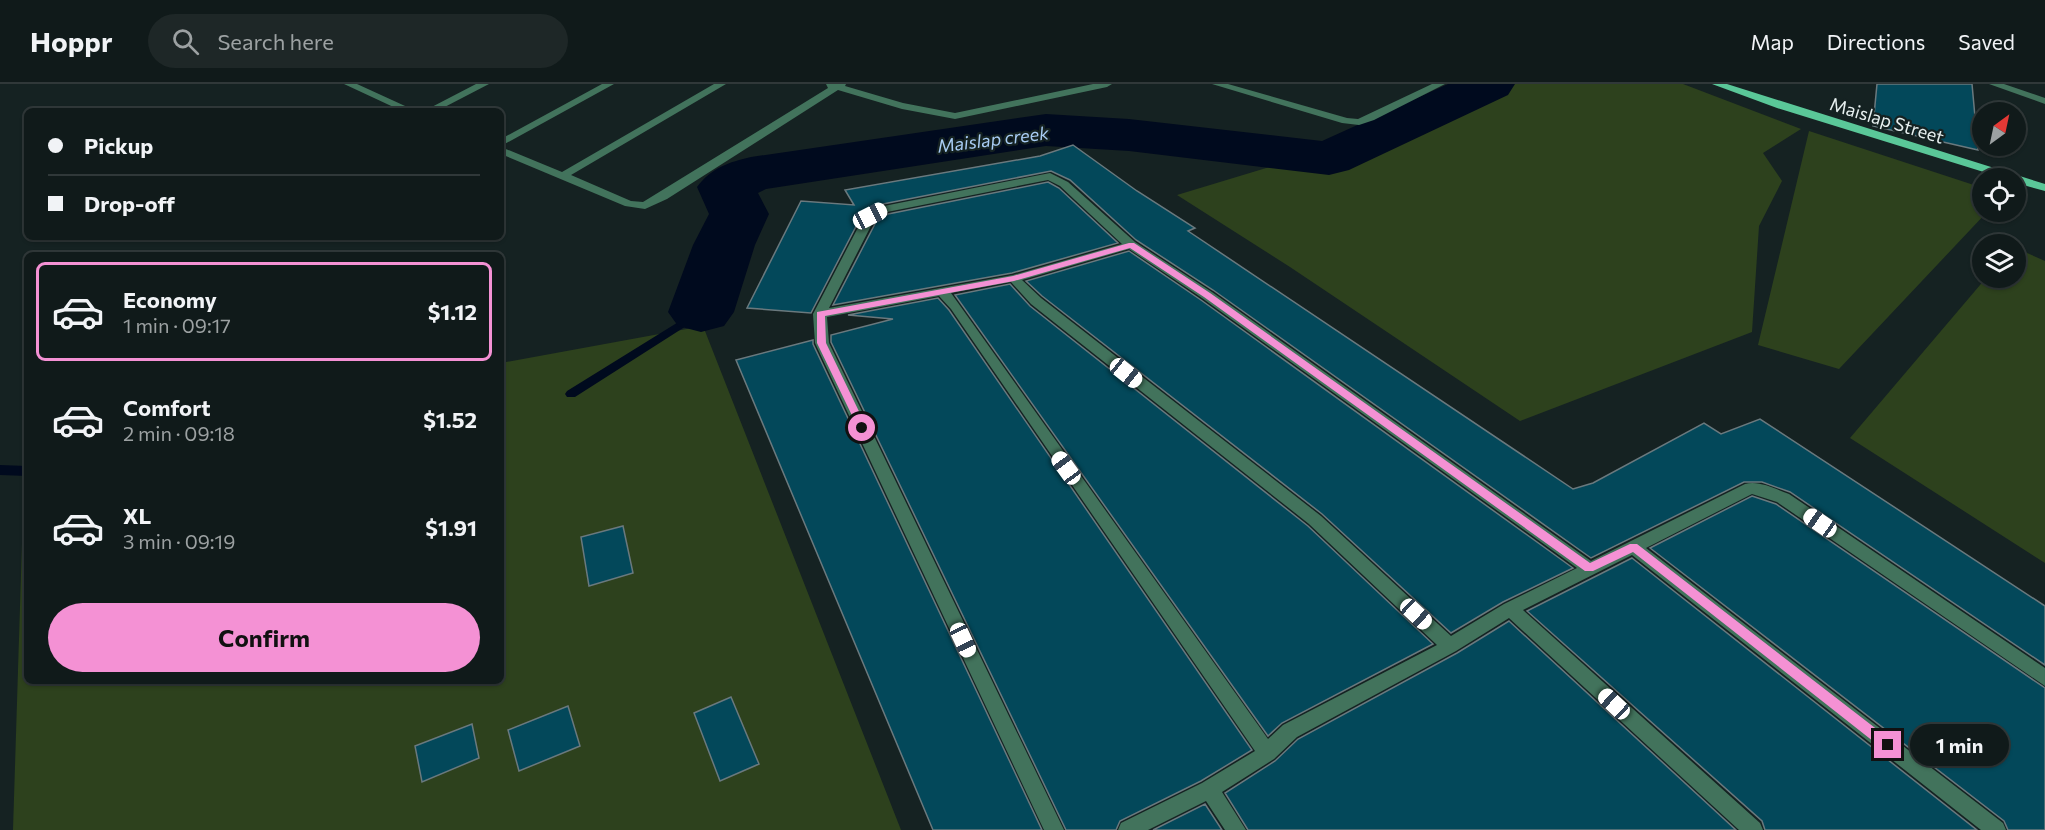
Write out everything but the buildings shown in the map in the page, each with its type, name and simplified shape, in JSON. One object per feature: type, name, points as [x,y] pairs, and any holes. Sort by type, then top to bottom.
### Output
[{"type":"main road","name":"Maislap Street","points":[[1717,84],[1980,168]]},
{"type":"main road","name":"Maislap Street","points":[[2026,182],[2045,188]]},
{"type":"street","points":[[351,84],[404,108]]},
{"type":"street","points":[[435,108],[484,84]]},
{"type":"street","points":[[504,141],[609,84]]},
{"type":"street","points":[[562,176],[721,84]]},
{"type":"street","points":[[1047,84],[1073,91]]},
{"type":"street","points":[[504,151],[629,204],[645,206],[663,197],[835,85],[902,106],[955,116],[1107,84]]},
{"type":"street","points":[[1217,84],[1346,121],[1359,122],[1440,84]]},
{"type":"street","points":[[1994,84],[2045,101]]},
{"type":"street","points":[[1054,830],[822,343],[820,314],[870,216],[884,209],[1050,176],[1064,184],[1131,245],[1207,295],[1589,568]]},
{"type":"street","points":[[820,314],[1014,278],[1131,245]]},
{"type":"street","points":[[1014,278],[1036,301],[1315,520],[1450,646]]},
{"type":"street","points":[[943,292],[956,307],[1038,429],[1135,563],[1267,753]]},
{"type":"street","points":[[1128,830],[1209,789],[1267,753],[1290,731],[1450,646],[1510,609],[1750,488],[1783,498],[2045,678]]},
{"type":"street","points":[[1634,547],[1996,830]]},
{"type":"street","points":[[1510,609],[1753,830]]},
{"type":"street","points":[[1209,789],[1236,830]]},
{"type":"green space","points":[[1480,84],[1683,84],[1801,129],[1763,153],[1782,181],[1759,226],[1752,332],[1520,421],[1290,267],[1177,195],[1399,128]]},
{"type":"green space","points":[[1809,131],[1972,184],[1972,222],[1978,222],[1839,369],[1758,345]]},
{"type":"green space","points":[[2026,252],[2045,261],[2045,563],[1850,438],[1978,288],[2026,288]]},
{"type":"green space","points":[[703,326],[901,830],[13,830],[24,510],[24,684],[504,684],[504,362]]},
{"type":"waterway","name":"Maislap creek","points":[[701,312],[724,245],[739,214],[726,187],[751,174],[1046,130],[1129,135],[1329,158],[1490,84]]},
{"type":"waterway","points":[[571,394],[701,312]]},
{"type":"waterway","points":[[0,470],[24,471]]},
{"type":"route","points":[[862,428],[822,343],[820,314],[1014,278],[1131,245],[1207,295],[1589,568],[1634,547],[1888,745]]}]
